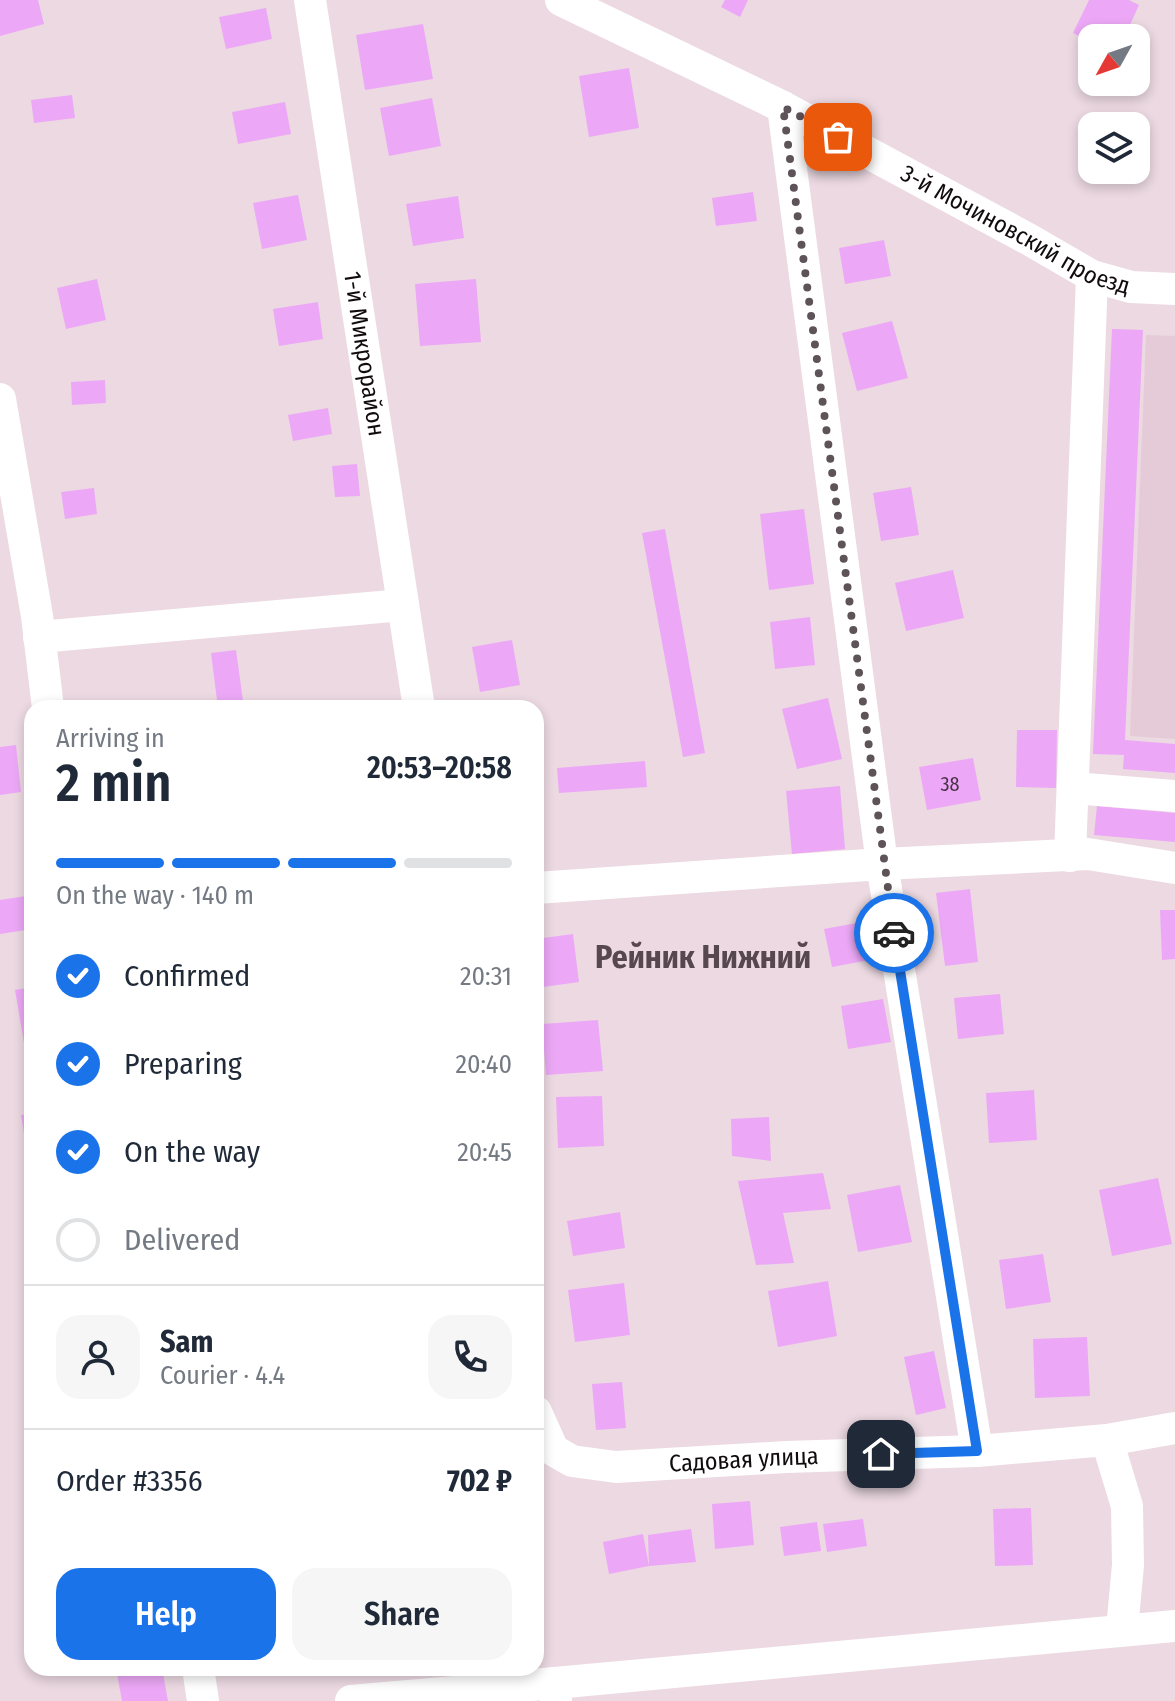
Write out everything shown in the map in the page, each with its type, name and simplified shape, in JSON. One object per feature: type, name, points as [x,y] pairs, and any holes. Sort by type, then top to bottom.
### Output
[{"type":"street","name":"1-й Микрорайон","points":[[310,0],[418,700]]},
{"type":"street","name":"3-й Мочиновский проезд","points":[[561,0],[783,107],[1092,276],[1131,287],[1175,289]]},
{"type":"street","points":[[783,107],[882,864],[977,1451]]},
{"type":"street","points":[[1070,856],[1092,276]]},
{"type":"street","points":[[0,399],[47,700]]},
{"type":"street","points":[[39,637],[403,605]]},
{"type":"street","points":[[1073,788],[1175,796]]},
{"type":"street","points":[[544,887],[882,864],[1088,854],[1175,868]]},
{"type":"street","name":"Садовая улица","points":[[544,1430],[553,1450],[572,1461],[616,1467],[786,1457],[977,1451],[1107,1440],[1175,1428]]},
{"type":"street","points":[[1107,1440],[1127,1506],[1128,1565],[1122,1629]]},
{"type":"street","points":[[351,1701],[555,1692],[1122,1629],[1175,1626]]},
{"type":"street","points":[[199,1676],[203,1701]]},
{"type":"shaded area","points":[[1146,335],[1175,336],[1175,739],[1130,736]]},
{"type":"building","points":[[0,0],[38,0],[44,24],[0,36]]},
{"type":"building","points":[[725,0],[748,0],[740,17],[721,7]]},
{"type":"building","points":[[1089,0],[1129,0],[1139,5],[1130,24],[1078,24],[1078,35],[1073,33]]},
{"type":"building","points":[[266,8],[272,39],[226,49],[219,17]]},
{"type":"building","points":[[423,24],[433,79],[365,90],[356,35]]},
{"type":"building","points":[[629,68],[639,128],[589,137],[579,76]]},
{"type":"building","points":[[72,95],[75,118],[34,123],[31,100]]},
{"type":"building","points":[[432,98],[441,146],[389,156],[380,108]]},
{"type":"building","points":[[285,102],[291,134],[238,144],[232,112]]},
{"type":"building","points":[[753,192],[757,221],[716,226],[712,198]]},
{"type":"building","points":[[298,195],[307,240],[262,249],[253,203]]},
{"type":"building","points":[[458,196],[464,238],[413,246],[406,204]]},
{"type":"building","points":[[884,240],[891,276],[845,284],[839,248]]},
{"type":"building","points":[[97,279],[106,320],[66,329],[57,288]]},
{"type":"building","points":[[476,279],[481,342],[420,346],[415,284]]},
{"type":"building","points":[[318,302],[323,339],[279,346],[273,309]]},
{"type":"building","points":[[892,321],[908,378],[857,391],[842,333]]},
{"type":"building","points":[[1112,329],[1143,330],[1125,740],[1175,744],[1175,773],[1123,769],[1124,755],[1093,754]]},
{"type":"building","points":[[105,380],[106,403],[72,405],[71,382]]},
{"type":"building","points":[[328,408],[332,434],[293,441],[288,415]]},
{"type":"building","points":[[357,464],[360,496],[335,497],[332,466]]},
{"type":"building","points":[[911,487],[919,535],[881,541],[873,493]]},
{"type":"building","points":[[94,488],[97,514],[65,519],[61,492]]},
{"type":"building","points":[[804,509],[814,584],[769,590],[760,514]]},
{"type":"building","points":[[665,529],[705,753],[683,757],[642,533]]},
{"type":"building","points":[[953,570],[964,618],[906,631],[895,583]]},
{"type":"building","points":[[810,617],[815,665],[775,669],[770,622]]},
{"type":"building","points":[[512,640],[520,685],[480,692],[472,647]]},
{"type":"building","points":[[236,650],[243,700],[217,700],[211,653]]},
{"type":"building","points":[[828,698],[842,759],[797,769],[782,709]]},
{"type":"building","points":[[1017,730],[1057,730],[1056,788],[1016,787]]},
{"type":"building","points":[[16,745],[21,792],[0,795],[0,747]]},
{"type":"building","points":[[973,758],[981,800],[927,810],[919,767]]},
{"type":"building","points":[[645,761],[647,787],[559,793],[557,768]]},
{"type":"building","points":[[840,786],[845,849],[792,854],[786,791]]},
{"type":"building","points":[[1097,806],[1175,813],[1175,842],[1094,835]]},
{"type":"building","points":[[970,889],[978,962],[945,966],[936,893]]},
{"type":"building","points":[[24,896],[24,930],[0,934],[0,900]]},
{"type":"building","points":[[1160,910],[1175,910],[1175,959],[1162,960]]},
{"type":"building","points":[[868,921],[875,959],[832,967],[824,929]]},
{"type":"building","points":[[573,934],[579,982],[544,987],[544,938]]},
{"type":"building","points":[[24,988],[24,1043],[15,990]]},
{"type":"building","points":[[1000,994],[1004,1034],[958,1039],[954,998]]},
{"type":"building","points":[[883,999],[891,1042],[848,1049],[841,1006]]},
{"type":"building","points":[[598,1020],[603,1071],[546,1075],[544,1024]]},
{"type":"building","points":[[1034,1090],[1037,1140],[989,1143],[986,1093]]},
{"type":"building","points":[[602,1096],[604,1146],[558,1148],[556,1097]]},
{"type":"building","points":[[769,1117],[771,1161],[732,1156],[731,1119]]},
{"type":"building","points":[[823,1173],[831,1209],[783,1213],[794,1263],[756,1265],[738,1181]]},
{"type":"building","points":[[1158,1178],[1172,1244],[1112,1256],[1099,1190]]},
{"type":"building","points":[[900,1185],[912,1242],[858,1252],[847,1195]]},
{"type":"building","points":[[620,1212],[625,1248],[573,1256],[567,1221]]},
{"type":"building","points":[[1043,1254],[1051,1302],[1006,1309],[999,1260]]},
{"type":"building","points":[[828,1281],[837,1336],[778,1347],[768,1291]]},
{"type":"building","points":[[624,1283],[630,1335],[575,1342],[568,1290]]},
{"type":"building","points":[[1087,1337],[1090,1396],[1035,1398],[1033,1339]]},
{"type":"building","points":[[934,1351],[946,1408],[916,1415],[904,1357]]},
{"type":"building","points":[[622,1382],[626,1428],[596,1430],[592,1384]]},
{"type":"building","points":[[750,1501],[754,1545],[715,1549],[712,1504]]},
{"type":"building","points":[[1031,1508],[1033,1565],[995,1566],[993,1509]]},
{"type":"building","points":[[863,1519],[867,1546],[827,1552],[823,1524]]},
{"type":"building","points":[[817,1522],[821,1551],[784,1556],[780,1527]]},
{"type":"building","points":[[691,1529],[696,1562],[649,1566],[648,1535]]},
{"type":"building","points":[[643,1534],[649,1566],[609,1574],[603,1542]]},
{"type":"building","points":[[117,1676],[163,1676],[168,1701],[122,1701]]},
{"type":"way so far","points":[[838,137],[783,107],[882,864],[894,933]]},
{"type":"district","name":"Рейник Нижний","points":[[703,957]]},
{"type":"route","points":[[881,1454],[977,1451],[894,933]]}]
